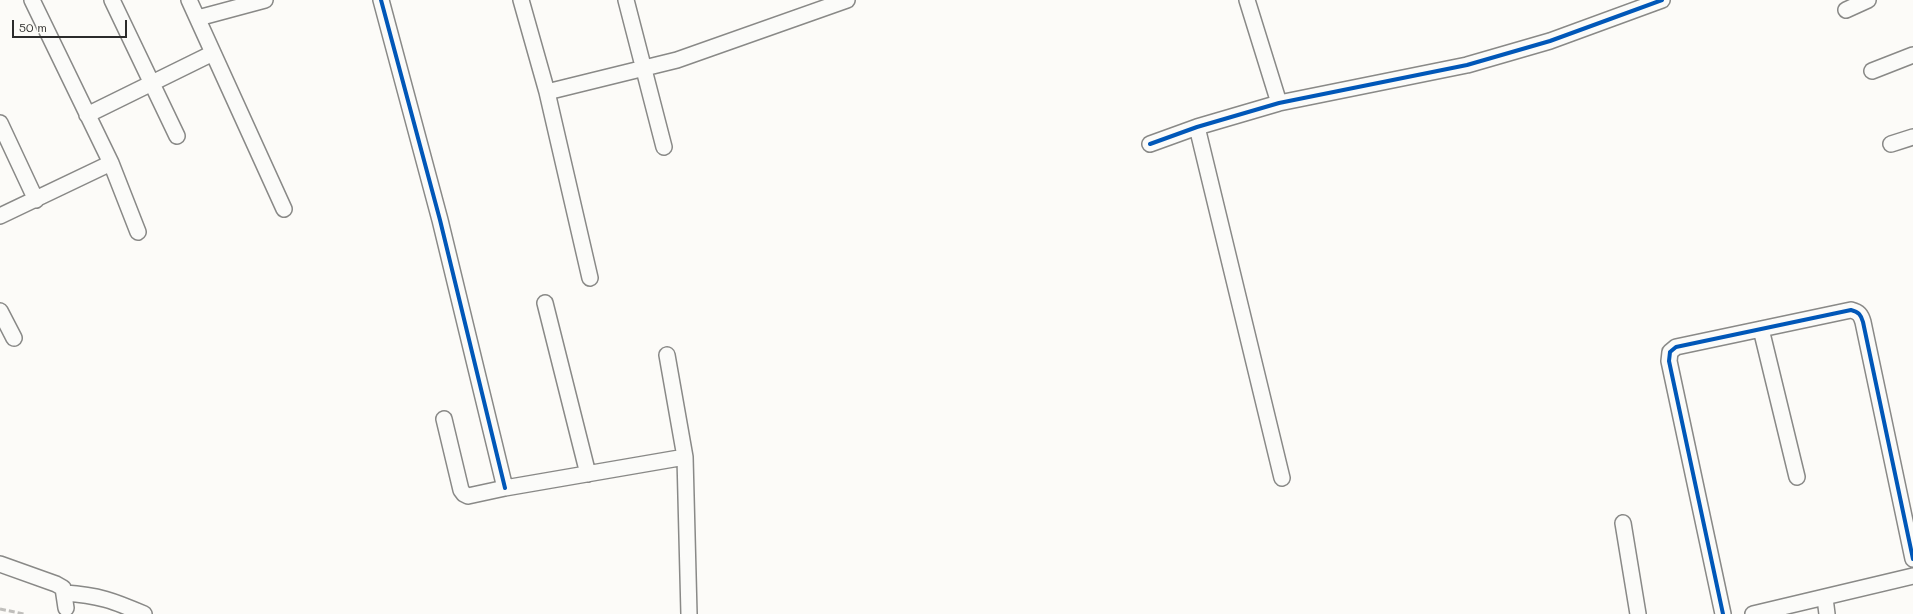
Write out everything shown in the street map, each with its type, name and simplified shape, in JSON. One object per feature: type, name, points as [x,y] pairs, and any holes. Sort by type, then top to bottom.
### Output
[{"type":"street","points":[[32,0],[111,164],[138,232]]},
{"type":"street","points":[[112,0],[177,136]]},
{"type":"street","points":[[189,0],[284,209]]},
{"type":"street","points":[[198,18],[265,0]]},
{"type":"street","points":[[381,0],[440,220],[505,488]]},
{"type":"street","points":[[521,0],[546,92],[590,278]]},
{"type":"street","points":[[626,0],[664,147]]},
{"type":"street","points":[[546,92],[677,60],[847,0]]},
{"type":"street","points":[[1247,0],[1279,104]]},
{"type":"street","points":[[1150,144],[1198,127],[1279,104],[1467,65],[1550,42],[1662,0]]},
{"type":"street","points":[[1846,10],[1868,0]]},
{"type":"street","points":[[87,115],[213,52]]},
{"type":"street","points":[[1872,71],[1913,55]]},
{"type":"street","points":[[0,123],[36,200]]},
{"type":"street","points":[[1198,127],[1253,350],[1282,478]]},
{"type":"street","points":[[1891,144],[1913,137]]},
{"type":"street","points":[[0,216],[111,164]]},
{"type":"street","points":[[545,303],[588,474]]},
{"type":"street","points":[[1723,614],[1669,361],[1670,352],[1676,347],[1852,310],[1858,311],[1861,315],[1913,559]]},
{"type":"street","points":[[0,311],[14,338]]},
{"type":"street","points":[[1760,329],[1797,477]]},
{"type":"street","points":[[667,355],[684,457],[689,614]]},
{"type":"street","points":[[444,419],[461,490],[468,496],[505,488],[684,457]]},
{"type":"street","points":[[1623,523],[1638,614]]},
{"type":"street","points":[[0,564],[56,584],[63,588],[66,600],[92,595],[109,599],[144,614]]},
{"type":"street","points":[[1753,614],[1913,576]]},
{"type":"street","points":[[1825,598],[1827,614]]},
{"type":"railway","points":[[0,609],[24,614]]},
{"type":"cycle path","points":[[381,0],[440,220],[505,488]]},
{"type":"cycle path","points":[[1150,144],[1197,127],[1279,103],[1467,65],[1550,41],[1662,0]]},
{"type":"cycle path","points":[[1723,614],[1669,361],[1670,352],[1676,347],[1851,310],[1859,314],[1863,322],[1913,559]]}]
